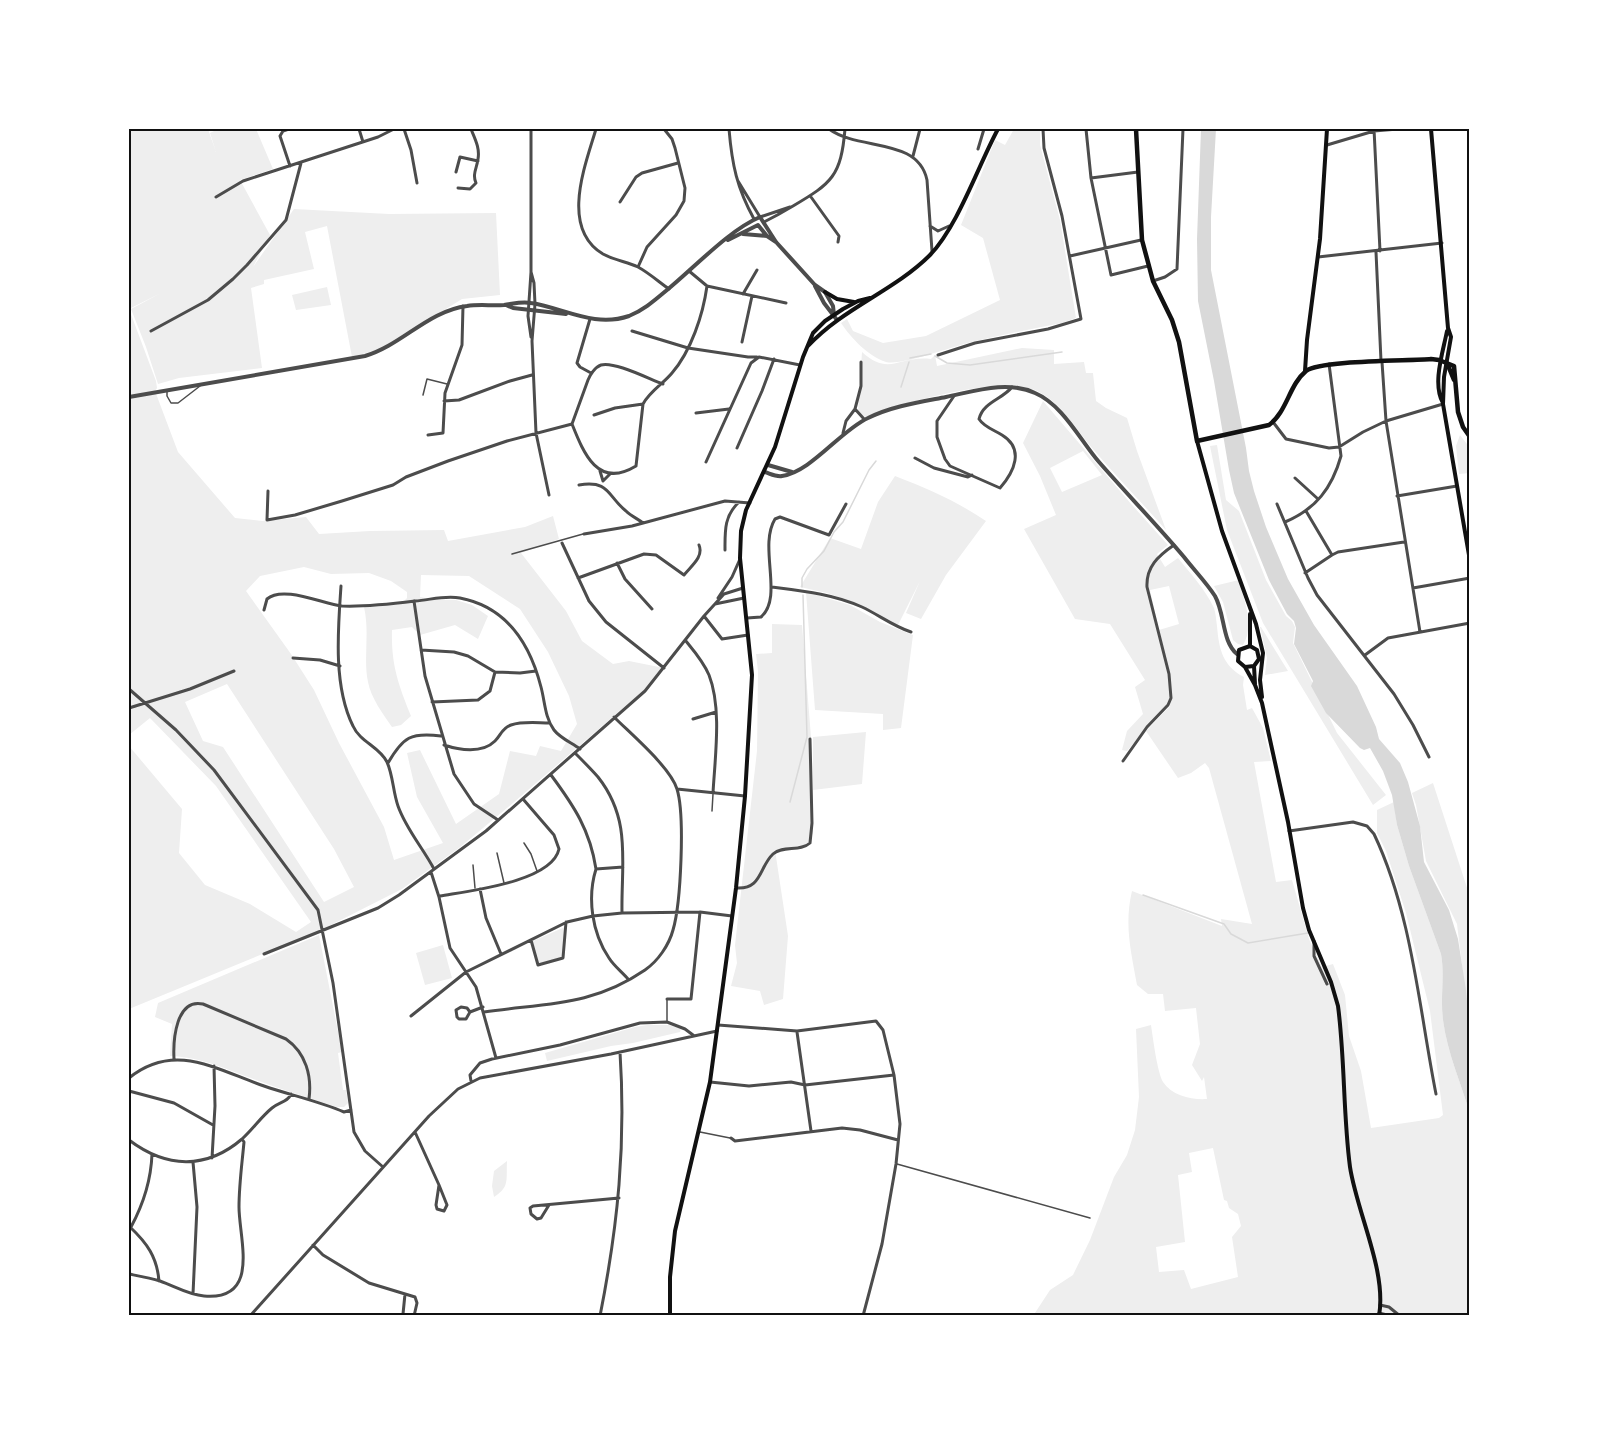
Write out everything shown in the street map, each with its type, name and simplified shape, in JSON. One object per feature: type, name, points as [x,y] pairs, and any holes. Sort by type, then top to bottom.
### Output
[{"type":"main road","points":[[836,317],[908,274],[932,252],[951,225],[998,129]]},
{"type":"main road","points":[[1136,129],[1142,240],[1153,281],[1172,320],[1179,342],[1197,441],[1222,531],[1250,608],[1263,653],[1260,680],[1262,703],[1290,831],[1303,908],[1338,1005],[1350,1165],[1377,1274],[1379,1314]]},
{"type":"main road","points":[[1197,441],[1256,430],[1273,422],[1305,372],[1318,257],[1327,129]]},
{"type":"main road","points":[[1431,129],[1448,328],[1438,391],[1443,404],[1470,561]]},
{"type":"main road","points":[[825,292],[843,301],[870,298]]},
{"type":"main road","points":[[670,1316],[670,1277],[675,1231],[710,1082],[736,888],[745,796],[752,675],[740,558],[741,531],[750,502],[768,465],[780,432],[807,347],[836,317],[858,301]]},
{"type":"main road","points":[[1305,372],[1329,364],[1431,359],[1444,362],[1454,366],[1460,421],[1470,437]]},
{"type":"main road","points":[[1250,608],[1250,646]]},
{"type":"main road","points":[[1255,685],[1254,666],[1259,654],[1254,647],[1242,647],[1237,654],[1239,664],[1245,668],[1262,703]]},
{"type":"main road","points":[[1245,668],[1254,666]]},
{"type":"street","points":[[289,129],[283,131],[280,136],[290,166]]},
{"type":"street","points":[[359,129],[363,142]]},
{"type":"street","points":[[216,197],[243,181],[363,142],[394,129]]},
{"type":"street","points":[[405,129],[417,183]]},
{"type":"street","points":[[458,188],[470,189],[476,183],[474,176],[478,161],[478,145],[471,129]]},
{"type":"street","points":[[531,129],[531,272],[528,309],[532,341],[536,433],[549,495]]},
{"type":"street","points":[[596,129],[579,194],[579,212],[583,227],[592,244],[604,255],[638,267],[669,289]]},
{"type":"street","points":[[638,267],[647,247],[676,215],[684,201],[685,188],[672,139],[664,129]]},
{"type":"street","points":[[729,129],[739,190],[754,220],[767,236],[776,242]]},
{"type":"street","points":[[829,129],[844,138],[903,152],[913,156],[921,164],[926,176],[932,252]]},
{"type":"street","points":[[725,241],[811,197],[830,180],[838,168],[845,129]]},
{"type":"street","points":[[913,156],[920,129]]},
{"type":"street","points":[[978,149],[984,129]]},
{"type":"street","points":[[938,355],[975,344],[1081,320],[1054,179],[1044,148],[1043,129]]},
{"type":"street","points":[[1086,129],[1090,178],[1111,275],[1148,266]]},
{"type":"street","points":[[1153,281],[1166,278],[1177,269],[1183,129]]},
{"type":"street","points":[[1326,146],[1374,130],[1398,129]]},
{"type":"street","points":[[1374,130],[1386,421],[1420,632]]},
{"type":"street","points":[[456,172],[460,157],[478,161]]},
{"type":"street","points":[[151,332],[208,300],[247,265],[286,220],[301,163]]},
{"type":"street","points":[[620,202],[636,177],[642,173],[678,163]]},
{"type":"street","points":[[1090,178],[1138,172]]},
{"type":"street","points":[[737,180],[776,242],[815,285],[825,292],[836,317]]},
{"type":"street","points":[[811,197],[839,236],[838,242]]},
{"type":"street","points":[[505,305],[590,319],[616,319],[631,315],[648,306],[734,233],[760,217],[792,207]]},
{"type":"street","points":[[930,226],[941,231],[951,225]]},
{"type":"street","points":[[742,234],[767,236]]},
{"type":"street","points":[[1070,256],[1142,240]]},
{"type":"street","points":[[1318,257],[1442,243]]},
{"type":"street","points":[[743,294],[757,270]]},
{"type":"street","points":[[689,271],[707,286],[786,303]]},
{"type":"street","points":[[531,272],[536,310],[532,341]]},
{"type":"street","points":[[815,285],[824,303],[836,317]]},
{"type":"street","points":[[603,481],[611,474],[630,470],[636,466],[643,404],[680,363],[688,348],[707,286]]},
{"type":"street","points":[[742,342],[752,296]]},
{"type":"street","points":[[129,397],[365,356],[384,350],[443,313],[464,306],[528,303],[569,314]]},
{"type":"street","points":[[428,435],[443,433],[444,401],[462,345],[464,306]]},
{"type":"street","points":[[590,319],[577,363],[591,373]]},
{"type":"street","points":[[632,331],[688,348],[800,365]]},
{"type":"street","points":[[706,462],[751,363],[759,357]]},
{"type":"street","points":[[736,448],[774,360]]},
{"type":"street","points":[[843,433],[846,421],[855,410],[861,386],[861,362]]},
{"type":"street","points":[[1285,522],[1306,511],[1318,500],[1334,479],[1341,456],[1329,364]]},
{"type":"street","points":[[605,488],[599,471],[582,447],[572,424],[591,373],[601,365],[612,365],[663,384]]},
{"type":"street","points":[[444,401],[459,400],[532,375]]},
{"type":"street","points":[[954,395],[937,421],[940,448],[950,466],[1000,488],[1015,464],[1017,454],[1012,444],[1003,435],[983,425],[979,419],[982,410],[1012,387]]},
{"type":"street","points":[[765,472],[784,476],[793,472],[805,466],[843,433],[864,419],[899,407],[987,388],[1012,387],[1036,393],[1057,409],[1099,462],[1174,545],[1215,597],[1222,612],[1228,644],[1237,654]]},
{"type":"street","points":[[594,415],[615,408],[643,404]]},
{"type":"street","points":[[1273,422],[1286,439],[1329,448],[1339,447],[1386,421],[1443,404]]},
{"type":"street","points":[[696,413],[729,410]]},
{"type":"street","points":[[855,410],[864,419]]},
{"type":"street","points":[[268,491],[267,520],[295,515],[393,485],[406,477],[448,461],[572,424]]},
{"type":"street","points":[[915,458],[943,471],[968,477],[972,475]]},
{"type":"street","points":[[768,465],[793,472]]},
{"type":"street","points":[[599,471],[611,474]]},
{"type":"street","points":[[1295,478],[1318,500]]},
{"type":"street","points":[[579,485],[596,483],[605,488],[625,511],[643,523]]},
{"type":"street","points":[[1397,496],[1457,486]]},
{"type":"street","points":[[584,534],[643,523],[725,501],[750,502]]},
{"type":"street","points":[[725,550],[726,521],[731,510],[742,501]]},
{"type":"street","points":[[747,618],[762,617],[765,614],[771,586],[768,545],[770,528],[775,519],[780,517],[829,535],[846,504]]},
{"type":"street","points":[[1277,504],[1305,573],[1317,595],[1365,655],[1403,708],[1429,757]]},
{"type":"street","points":[[1306,511],[1332,555]]},
{"type":"street","points":[[561,541],[589,601],[606,622],[664,668]]},
{"type":"street","points":[[1305,573],[1332,555],[1404,542]]},
{"type":"street","points":[[578,578],[636,556],[651,554],[668,562],[684,575],[700,556],[699,545]]},
{"type":"street","points":[[1123,761],[1147,727],[1168,705],[1171,698],[1169,674],[1146,578],[1155,560],[1174,545]]},
{"type":"street","points":[[714,604],[732,577],[740,558]]},
{"type":"street","points":[[616,563],[625,579],[652,609]]},
{"type":"street","points":[[1413,588],[1470,578]]},
{"type":"street","points":[[341,586],[340,666],[343,694],[352,724],[363,739],[380,753],[388,764],[398,808],[432,871],[450,948],[476,987],[496,1058]]},
{"type":"street","points":[[771,586],[819,593],[841,599],[864,608],[895,627],[911,632]]},
{"type":"street","points":[[264,954],[378,908],[432,871],[551,776],[645,691],[714,604],[724,594],[743,588]]},
{"type":"street","points":[[264,610],[267,599],[279,594],[340,606],[442,597],[459,598],[477,603],[505,619],[522,640],[536,671],[550,723],[556,733],[580,749]]},
{"type":"street","points":[[714,604],[744,598]]},
{"type":"street","points":[[414,601],[432,702],[454,774],[474,804],[498,820]]},
{"type":"street","points":[[704,616],[722,639],[749,635]]},
{"type":"street","points":[[1365,655],[1388,638],[1470,623]]},
{"type":"street","points":[[685,640],[699,656],[709,675],[714,693],[716,712],[713,793]]},
{"type":"street","points":[[421,650],[454,652],[468,656],[495,672],[536,671]]},
{"type":"street","points":[[293,658],[320,660],[340,666]]},
{"type":"street","points":[[129,708],[190,689],[234,671]]},
{"type":"street","points":[[432,702],[478,700],[490,691],[495,672]]},
{"type":"street","points":[[129,689],[176,730],[214,770],[318,910],[333,983],[354,1132],[359,1143],[383,1167]]},
{"type":"street","points":[[693,719],[716,712]]},
{"type":"street","points":[[470,1012],[467,1008],[461,1007],[456,1010],[456,1017],[466,1019],[470,1012],[483,1009],[577,1001],[608,991],[646,969],[662,952],[673,932],[677,911],[681,853],[677,789],[664,769],[614,717]]},
{"type":"street","points":[[444,745],[460,749],[475,749],[490,745],[502,730],[513,724],[550,723]]},
{"type":"street","points":[[388,764],[396,749],[407,738],[415,735],[441,736]]},
{"type":"street","points":[[736,888],[744,888],[757,881],[778,851],[806,846],[810,843],[812,823],[810,739]]},
{"type":"street","points":[[575,753],[598,778],[615,804],[622,832],[622,913]]},
{"type":"street","points":[[551,776],[579,814],[590,841],[596,869],[592,899],[593,916],[602,946],[610,959],[629,980]]},
{"type":"street","points":[[677,789],[745,796]]},
{"type":"street","points":[[439,897],[504,884],[538,872],[546,867],[559,852],[554,835],[522,800]]},
{"type":"street","points":[[1290,831],[1353,822],[1366,826],[1374,834],[1401,914],[1436,1094]]},
{"type":"street","points":[[596,869],[623,867]]},
{"type":"street","points":[[477,889],[501,954]]},
{"type":"street","points":[[411,1016],[466,972],[566,922],[622,913],[677,911],[732,916]]},
{"type":"street","points":[[667,999],[691,999],[700,912]]},
{"type":"street","points":[[531,940],[538,965],[563,957],[566,922]]},
{"type":"street","points":[[1314,941],[1314,956],[1327,984]]},
{"type":"street","points":[[174,1059],[175,1037],[182,1013],[187,1006],[203,1004],[286,1039],[295,1046],[306,1063],[309,1099]]},
{"type":"street","points":[[718,1025],[797,1031],[876,1021],[883,1030],[894,1075],[900,1124],[896,1164],[877,1267],[863,1316]]},
{"type":"street","points":[[471,1081],[470,1075],[480,1063],[560,1045],[640,1023],[667,1022],[685,1029],[694,1036]]},
{"type":"street","points":[[250,1316],[446,1098],[471,1081],[718,1031]]},
{"type":"street","points":[[797,1031],[811,1131]]},
{"type":"street","points":[[600,1316],[619,1198],[623,1146],[620,1052]]},
{"type":"street","points":[[129,1078],[148,1066],[174,1059],[214,1066],[243,1079],[344,1112],[351,1110]]},
{"type":"street","points":[[212,1158],[214,1066]]},
{"type":"street","points":[[710,1082],[749,1086],[791,1082],[805,1085],[894,1075]]},
{"type":"street","points":[[129,1091],[174,1103],[214,1125]]},
{"type":"street","points":[[129,1142],[152,1154],[174,1161],[192,1162],[212,1158],[228,1150],[242,1139],[266,1113],[275,1105],[288,1100],[291,1094]]},
{"type":"street","points":[[731,1138],[735,1141],[811,1131],[852,1129],[898,1140]]},
{"type":"street","points":[[415,1132],[439,1185],[447,1204],[444,1211],[440,1212],[436,1205],[439,1185]]},
{"type":"street","points":[[129,1274],[210,1297],[234,1288],[244,1270],[245,1259],[239,1211],[239,1185],[244,1142],[242,1139]]},
{"type":"street","points":[[152,1154],[150,1179],[144,1198],[130,1226],[147,1244],[156,1259],[159,1281]]},
{"type":"street","points":[[192,1162],[197,1207],[193,1294]]},
{"type":"street","points":[[549,1205],[541,1218],[535,1218],[531,1214],[531,1206],[619,1198]]},
{"type":"street","points":[[313,1245],[323,1256],[369,1282],[405,1294],[417,1298],[412,1316],[402,1315],[405,1294]]},
{"type":"street","points":[[1380,1305],[1389,1307],[1400,1316]]},
{"type":"street","points":[[1379,1314],[1391,1316]]},
{"type":"lane","points":[[423,395],[427,380],[448,384]]},
{"type":"lane","points":[[167,390],[168,400],[178,403],[203,383]]},
{"type":"lane","points":[[512,554],[584,534]]},
{"type":"lane","points":[[712,811],[713,793]]},
{"type":"lane","points":[[524,843],[538,872]]},
{"type":"lane","points":[[497,853],[504,884]]},
{"type":"lane","points":[[473,865],[477,889]]},
{"type":"lane","points":[[667,999],[667,1022]]},
{"type":"lane","points":[[699,1131],[731,1138]]},
{"type":"lane","points":[[896,1164],[1090,1218]]},
{"type":"shaded area","points":[[129,129],[208,129],[216,152],[210,133],[218,129],[256,129],[273,169],[240,180],[270,235],[253,267],[294,209],[389,214],[496,213],[500,295],[462,299],[383,348],[352,357],[327,226],[305,232],[314,269],[264,280],[264,284],[251,288],[262,368],[179,378],[158,384],[131,309],[161,293],[129,309]]},
{"type":"shaded area","points":[[1014,129],[1040,129],[1040,145],[1060,220],[1076,318],[967,343],[904,361],[886,362],[866,351],[841,323],[847,319],[853,331],[883,343],[926,336],[1000,300],[983,238],[961,225],[995,140],[1005,145]]},
{"type":"shaded area","points":[[1201,129],[1216,129],[1211,217],[1211,270],[1254,491],[1288,579],[1314,625],[1357,686],[1376,727],[1379,739],[1400,763],[1408,782],[1420,826],[1424,862],[1449,910],[1458,939],[1470,1034],[1470,1114],[1445,1032],[1442,1011],[1441,954],[1409,866],[1397,825],[1392,795],[1383,771],[1370,748],[1364,750],[1360,748],[1326,713],[1311,686],[1313,681],[1294,644],[1296,628],[1294,621],[1287,614],[1269,580],[1234,493],[1198,301],[1197,239]]},
{"type":"shaded area","points":[[327,287],[331,305],[296,310],[292,295]]},
{"type":"shaded area","points":[[129,309],[156,381],[155,391],[178,452],[235,518],[262,521],[306,517],[319,534],[444,530],[448,541],[525,527],[553,516],[559,539],[521,553],[566,611],[582,641],[613,664],[629,661],[664,668],[644,690],[513,803],[459,848],[402,889],[321,930],[129,1009],[129,746],[182,809],[179,853],[205,885],[250,904],[296,932],[311,922],[216,786],[150,718],[129,735]],"holes":[[[304,567],[331,574],[369,573],[391,581],[407,592],[407,598],[401,604],[364,607],[368,682],[375,700],[392,727],[401,725],[411,716],[396,674],[392,630],[412,627],[420,635],[455,625],[478,639],[488,616],[472,605],[456,600],[420,597],[421,575],[469,576],[520,609],[548,652],[569,696],[577,724],[561,751],[540,746],[536,756],[510,751],[499,794],[456,824],[420,750],[407,753],[417,797],[443,843],[394,860],[384,827],[339,743],[314,690],[246,591],[260,576]],[[227,684],[334,849],[354,887],[324,902],[223,747],[203,741],[185,702]]]},
{"type":"shaded area","points":[[1022,348],[1054,350],[1054,364],[1084,362],[1086,373],[1093,373],[1096,401],[1127,418],[1166,530],[1092,448],[1062,410],[1039,392],[1023,387],[978,388],[927,398],[865,417],[858,412],[862,352],[871,359],[888,364],[931,359],[935,355],[937,366]]},
{"type":"shaded area","points":[[1043,401],[1168,545],[1157,554],[1165,567],[1178,558],[1202,588],[1214,608],[1223,656],[1231,668],[1244,677],[1247,710],[1252,708],[1263,728],[1271,761],[1254,762],[1276,882],[1292,880],[1309,939],[1322,967],[1333,964],[1345,995],[1349,1036],[1361,1071],[1371,1128],[1439,1118],[1443,1115],[1430,1011],[1406,913],[1386,851],[1377,833],[1377,810],[1394,802],[1397,825],[1409,866],[1441,954],[1442,1011],[1445,1032],[1470,1114],[1470,1316],[1033,1316],[1050,1290],[1073,1275],[1090,1240],[1114,1177],[1127,1155],[1135,1130],[1139,1097],[1136,1029],[1151,1025],[1159,1070],[1167,1087],[1183,1096],[1207,1099],[1204,1077],[1202,1081],[1192,1065],[1200,1044],[1196,1008],[1165,1011],[1163,994],[1148,994],[1137,985],[1128,927],[1132,891],[1222,926],[1221,919],[1252,924],[1209,768],[1205,763],[1191,773],[1178,778],[1146,731],[1170,706],[1171,695],[1167,704],[1127,751],[1122,750],[1127,731],[1143,714],[1135,687],[1145,680],[1110,624],[1075,619],[1024,529],[1056,515],[1023,443]],"holes":[[[1083,451],[1102,475],[1062,492],[1050,468]],[[1169,586],[1179,624],[1159,630],[1150,590]],[[1213,1148],[1224,1200],[1227,1201],[1229,1208],[1238,1214],[1241,1226],[1232,1237],[1238,1277],[1191,1289],[1184,1270],[1159,1272],[1156,1247],[1185,1242],[1178,1175],[1192,1172],[1189,1153]]]},
{"type":"shaded area","points":[[1460,435],[1470,448],[1470,473],[1459,474],[1456,446]]},
{"type":"shaded area","points":[[1217,445],[1226,500],[1239,511],[1266,580],[1286,616],[1295,627],[1293,643],[1337,733],[1386,795],[1373,805],[1263,623],[1227,530],[1210,446]]},
{"type":"shaded area","points":[[895,476],[942,496],[986,521],[946,575],[921,619],[906,613],[920,581],[897,627],[856,603],[800,587],[830,538],[861,549],[878,502]]},
{"type":"shaded area","points":[[1239,580],[1248,621],[1243,645],[1233,640],[1223,602],[1214,586]]},
{"type":"shaded area","points":[[806,592],[850,605],[880,622],[913,635],[901,728],[883,730],[883,714],[815,710]]},
{"type":"shaded area","points":[[772,624],[802,625],[811,737],[813,833],[808,844],[775,850],[788,936],[783,999],[764,1005],[760,991],[731,986],[737,963],[735,945],[757,751],[758,671],[756,654],[772,653]]},
{"type":"shaded area","points":[[1260,627],[1288,671],[1265,675],[1267,658]]},
{"type":"shaded area","points":[[866,732],[862,784],[813,790],[813,737]]},
{"type":"shaded area","points":[[1433,783],[1470,897],[1470,1031],[1457,924],[1426,861],[1412,793]]},
{"type":"shaded area","points":[[565,927],[562,957],[538,964],[533,941]]},
{"type":"shaded area","points":[[319,935],[342,1052],[338,1053],[343,1090],[346,1090],[348,1103],[344,1107],[337,1107],[296,1094],[204,1061],[170,1056],[172,1024],[155,1017],[158,1003]]},
{"type":"shaded area","points":[[443,945],[452,978],[425,985],[416,953]]},
{"type":"shaded area","points":[[648,1025],[669,1025],[681,1029],[680,1032],[547,1061],[545,1053]]},
{"type":"shaded area","points":[[507,1161],[505,1186],[494,1197],[492,1186],[494,1171]]},
{"type":"waterway","points":[[935,356],[947,363],[970,365],[1062,352]]},
{"type":"waterway","points":[[910,358],[931,354]]},
{"type":"waterway","points":[[901,387],[909,362]]},
{"type":"waterway","points":[[802,587],[802,578],[807,569],[824,551],[834,532],[843,522],[869,470],[876,461]]},
{"type":"waterway","points":[[790,802],[807,737],[803,595]]},
{"type":"waterway","points":[[1143,895],[1224,924],[1231,934],[1248,943],[1308,933]]}]
